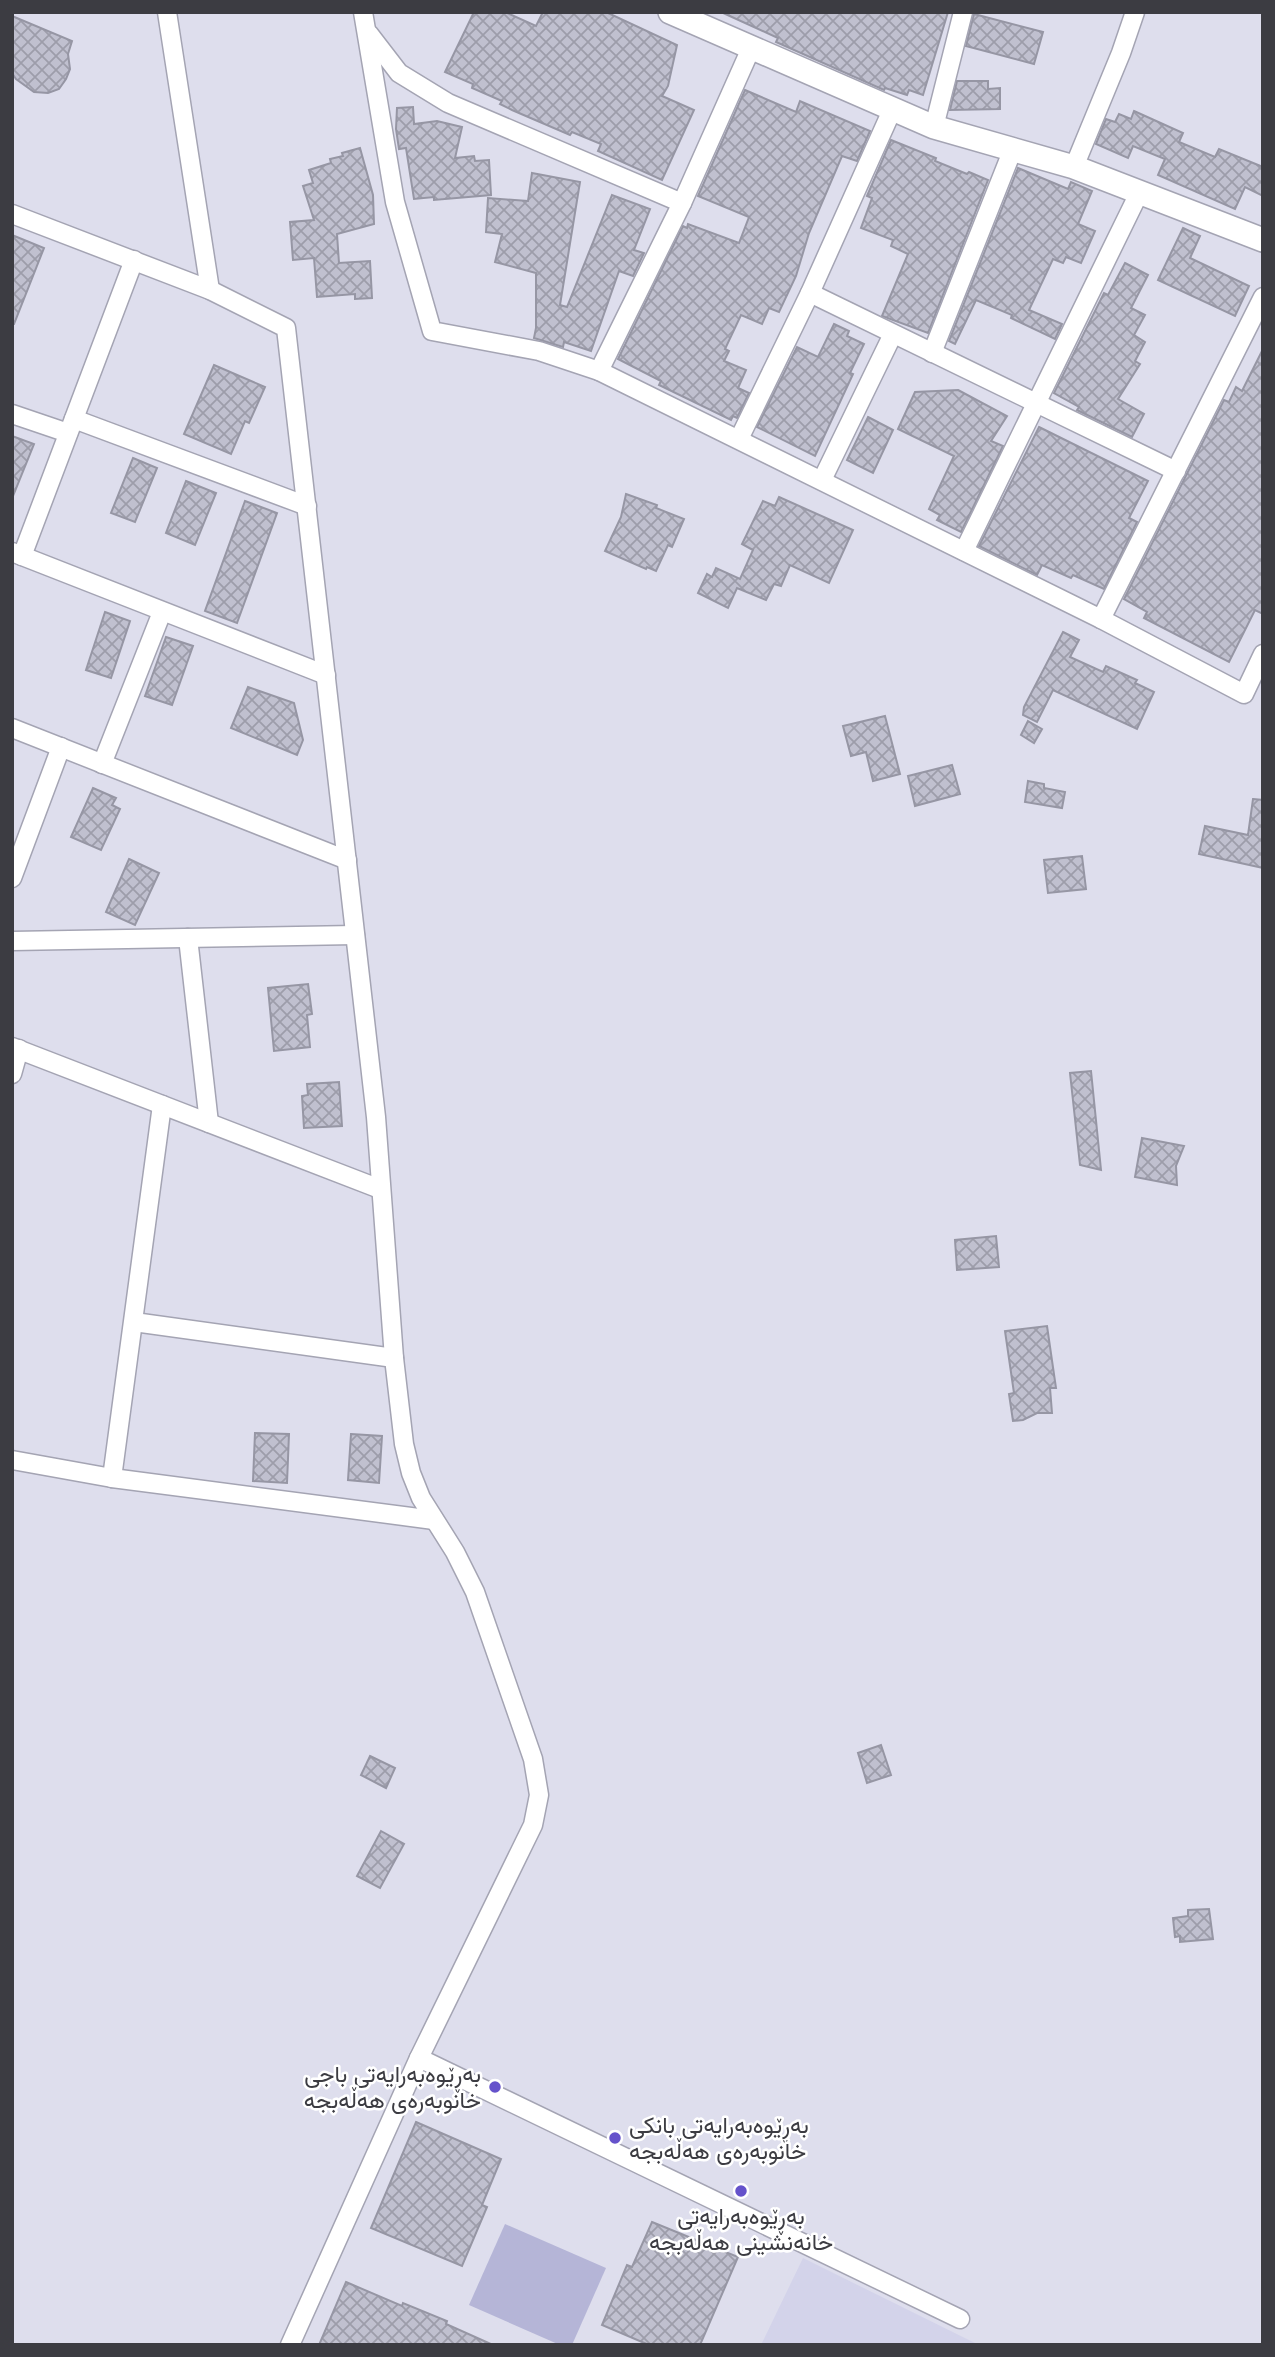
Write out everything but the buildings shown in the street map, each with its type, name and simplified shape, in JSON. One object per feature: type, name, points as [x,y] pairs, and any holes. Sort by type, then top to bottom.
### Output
[{"type":"street","points":[[167,12],[209,290]]},
{"type":"street","points":[[363,12],[395,202],[432,331],[539,351],[599,371],[1101,619],[1244,694],[1263,654]]},
{"type":"street","points":[[670,12],[934,127],[1074,167],[1263,240]]},
{"type":"street","points":[[934,127],[963,12]]},
{"type":"street","points":[[1074,167],[1135,12]]},
{"type":"street","points":[[367,32],[400,72],[448,103],[682,203]]},
{"type":"street","points":[[599,371],[682,203],[752,46]]},
{"type":"street","points":[[739,439],[810,293],[893,108]]},
{"type":"street","points":[[932,353],[1013,149]]},
{"type":"street","points":[[964,551],[1140,191]]},
{"type":"street","points":[[12,214],[209,290],[286,328],[376,1117],[394,1359],[407,1460],[415,1485],[455,1552],[482,1610],[533,1759],[539,1795],[533,1825],[419,2058],[289,2345]]},
{"type":"street","points":[[134,260],[71,426],[17,554],[326,676]]},
{"type":"street","points":[[810,293],[1176,471]]},
{"type":"street","points":[[1101,619],[1263,297]]},
{"type":"street","points":[[822,480],[893,334]]},
{"type":"street","points":[[12,414],[71,426],[307,506]]},
{"type":"street","points":[[102,764],[162,611]]},
{"type":"street","points":[[12,728],[347,860]]},
{"type":"street","points":[[12,878],[61,747]]},
{"type":"street","points":[[12,941],[355,935]]},
{"type":"street","points":[[188,938],[209,1123]]},
{"type":"street","points":[[12,1073],[15,1048],[380,1189]]},
{"type":"street","points":[[113,1478],[162,1105]]},
{"type":"street","points":[[134,1322],[394,1359]]},
{"type":"street","points":[[12,1460],[113,1478],[434,1520]]},
{"type":"street","points":[[419,2058],[960,2319]]},
{"type":"shaded area","points":[[505,2224],[606,2268],[572,2345],[560,2345],[469,2305]]},
{"type":"shaded area","points":[[803,2258],[979,2345],[761,2345]]},
{"type":"place","name":"بەڕێوەبەرایەتی باجی خانوبەرەی هەڵەبجە","points":[[495,2087]]},
{"type":"place","name":"بەڕێوەبەرایەتی بانکی خانوبەرەی هەڵەبجە","points":[[615,2138]]},
{"type":"place","name":"بەڕێوەبەرایەتی خانەنشینی هەڵەبجە","points":[[741,2191]]}]
